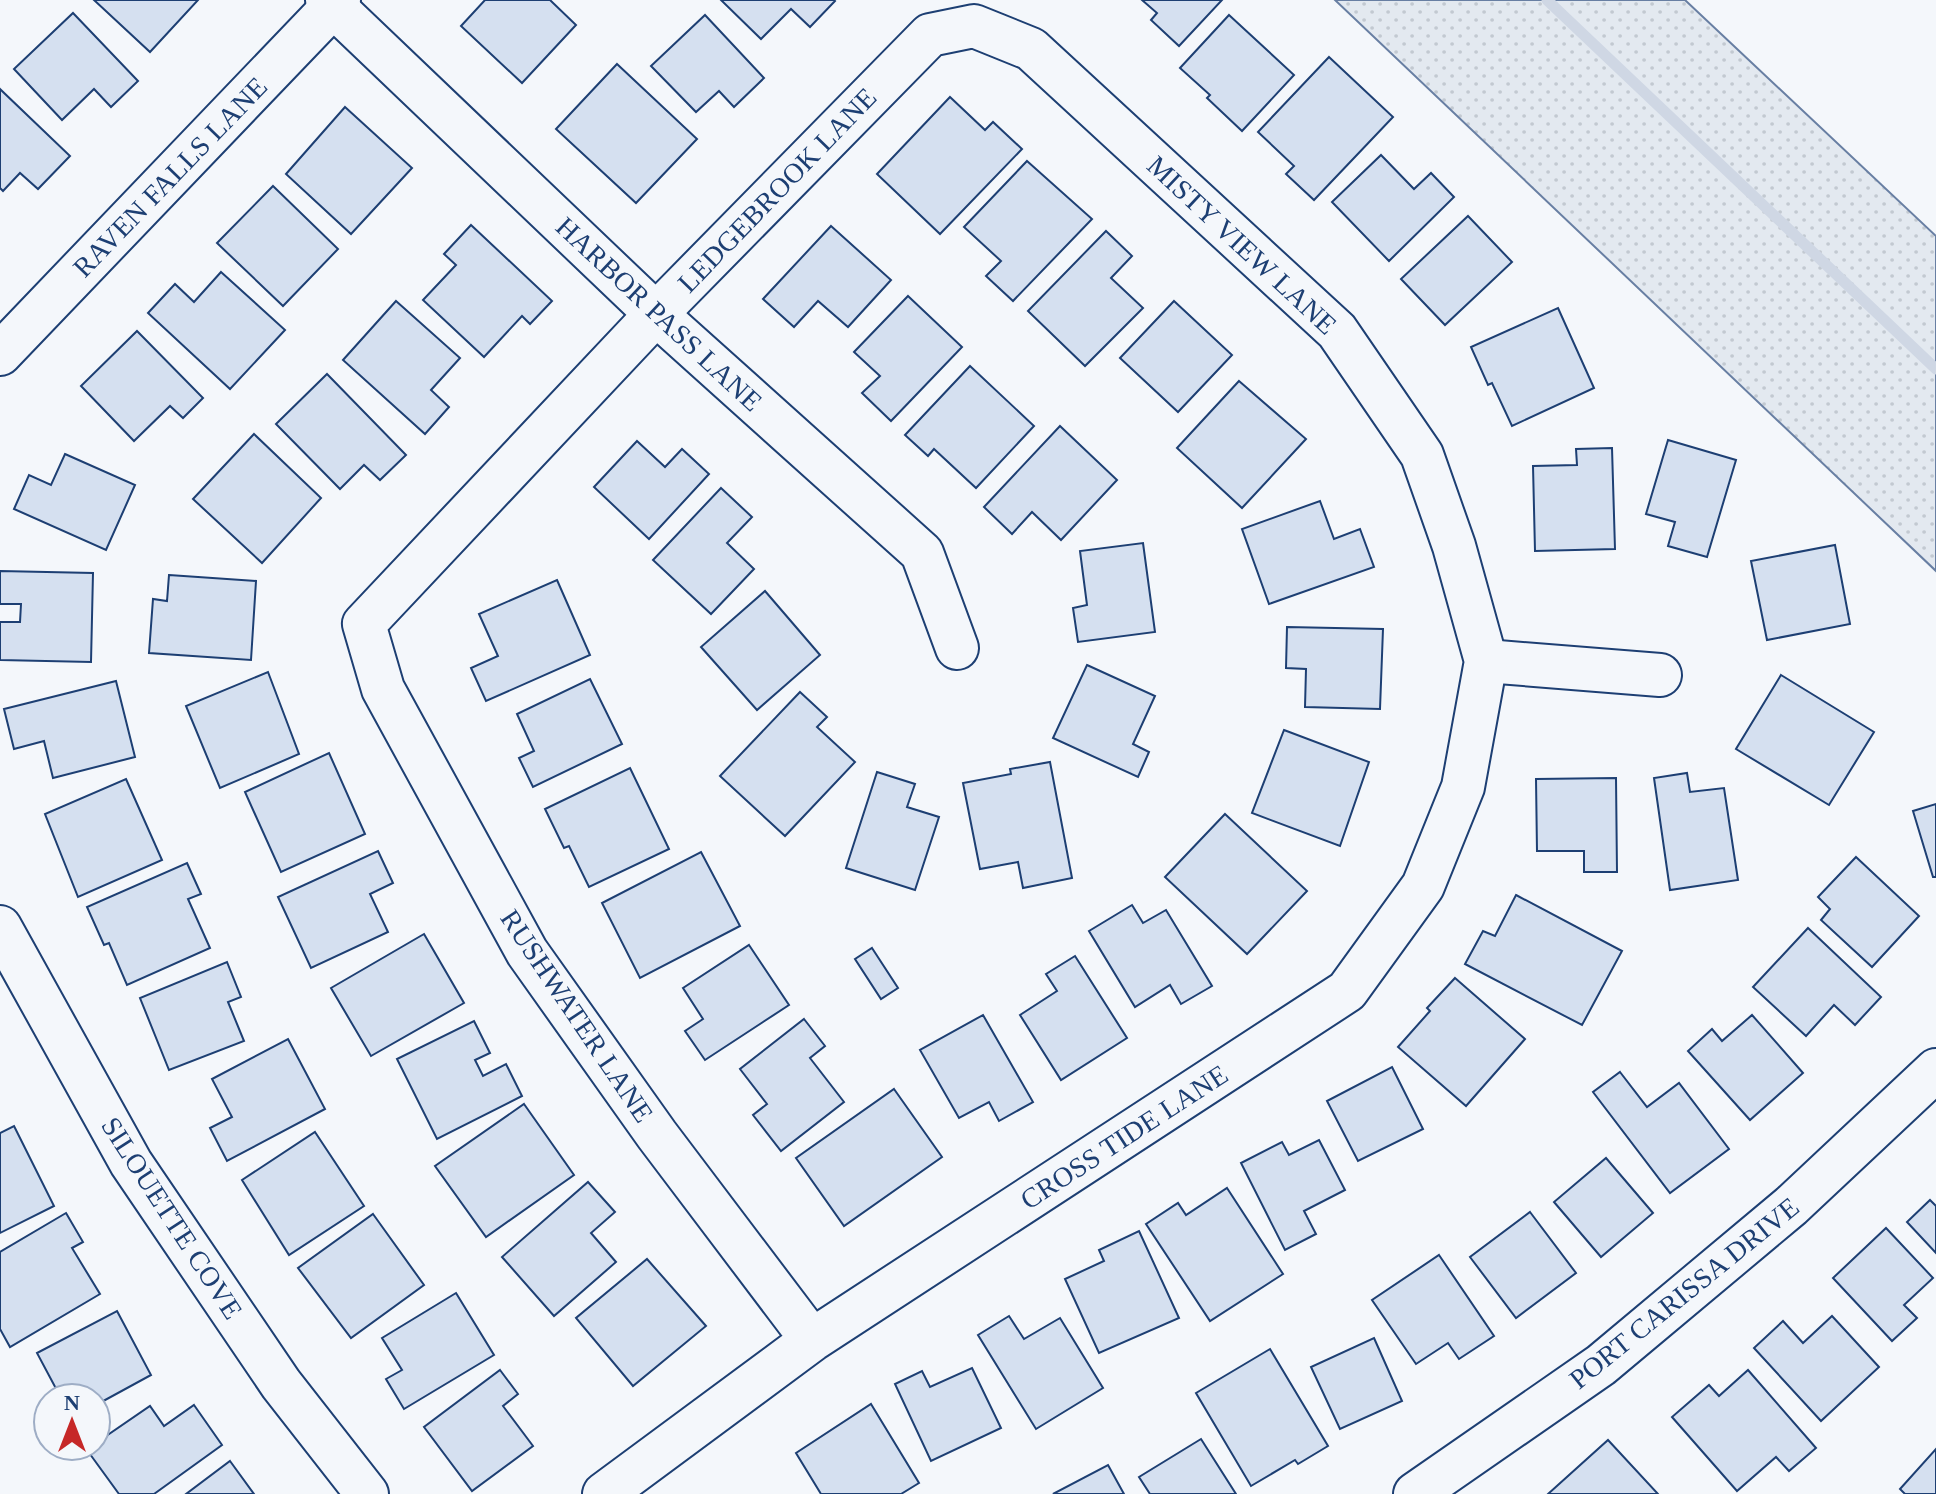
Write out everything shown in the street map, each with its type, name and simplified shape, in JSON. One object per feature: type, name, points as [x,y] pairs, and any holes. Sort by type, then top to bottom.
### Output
[{"type":"street","name":"HARBOR PASS LANE","points":[[333,2],[656,314],[922,553],[957,648]]},
{"type":"street","name":"RAVEN FALLS LANE","points":[[0,354],[333,2]]},
{"type":"street","name":"LEDGEBROOK LANE","points":[[364,624],[656,314],[930,35],[974,26]]},
{"type":"street","name":"MISTY VIEW LANE","points":[[974,26],[1031,49],[1337,331],[1422,455],[1454,546],[1486,661]]},
{"type":"street","name":"RUSHWATER LANE","points":[[364,624],[383,689],[527,952],[657,1135],[812,1340]]},
{"type":"street","points":[[1486,661],[1660,675]]},
{"type":"street","name":"CROSS TIDE LANE","points":[[604,1494],[812,1340],[1347,991],[1423,886],[1463,787],[1486,661]]},
{"type":"street","name":"SILOUETTE COVE","points":[[0,927],[131,1163],[281,1384],[367,1494]]},
{"type":"street","name":"PORT CARISSA DRIVE","points":[[1426,1491],[1601,1365],[1791,1206],[1936,1070]]},
{"type":"shaded area","points":[[1335,0],[1685,0],[1936,236],[1936,571]]},
{"type":"building","points":[[94,0],[198,0],[150,52]]},
{"type":"building","points":[[485,0],[550,0],[576,25],[522,83],[461,26]]},
{"type":"building","points":[[721,0],[835,1],[810,27],[791,9],[761,39]]},
{"type":"building","points":[[1142,0],[1222,0],[1179,46],[1151,20],[1157,13]]},
{"type":"building","points":[[73,13],[138,81],[111,107],[94,89],[62,120],[14,69]]},
{"type":"building","points":[[705,15],[764,78],[734,107],[719,91],[696,112],[651,66]]},
{"type":"building","points":[[1229,15],[1294,75],[1242,131],[1207,98],[1210,95],[1180,68]]},
{"type":"building","points":[[1329,57],[1393,117],[1314,200],[1286,174],[1294,166],[1258,132]]},
{"type":"building","points":[[617,64],[697,139],[636,203],[556,129]]},
{"type":"building","points":[[0,89],[70,156],[38,189],[20,173],[3,191],[0,188]]},
{"type":"building","points":[[950,97],[985,130],[993,122],[1022,149],[940,234],[877,174]]},
{"type":"building","points":[[345,107],[412,168],[351,234],[286,174]]},
{"type":"building","points":[[1381,155],[1414,189],[1431,173],[1454,197],[1389,261],[1332,202]]},
{"type":"building","points":[[1027,161],[1092,219],[1013,301],[986,276],[1001,261],[964,227]]},
{"type":"building","points":[[273,186],[338,249],[283,306],[217,243]]},
{"type":"building","points":[[1468,216],[1512,262],[1445,325],[1401,279]]},
{"type":"building","points":[[471,225],[552,301],[530,324],[522,316],[484,357],[423,300],[456,265],[444,254]]},
{"type":"building","points":[[831,226],[891,280],[848,327],[818,301],[794,327],[763,299]]},
{"type":"building","points":[[1106,231],[1132,256],[1111,278],[1143,308],[1085,366],[1028,311]]},
{"type":"building","points":[[221,272],[285,330],[230,389],[148,313],[175,284],[194,302]]},
{"type":"building","points":[[908,296],[962,347],[891,421],[862,393],[880,376],[854,352]]},
{"type":"building","points":[[396,301],[460,358],[431,390],[449,407],[425,434],[343,360]]},
{"type":"building","points":[[1174,301],[1232,355],[1178,412],[1120,358]]},
{"type":"building","points":[[1558,308],[1594,388],[1512,426],[1492,383],[1488,385],[1471,347]]},
{"type":"building","points":[[137,331],[203,398],[183,418],[170,406],[134,441],[81,386]]},
{"type":"building","points":[[970,366],[1034,426],[976,488],[934,449],[928,456],[905,435]]},
{"type":"building","points":[[327,374],[406,455],[380,480],[364,465],[340,489],[276,424]]},
{"type":"building","points":[[1239,381],[1306,439],[1242,508],[1177,448]]},
{"type":"building","points":[[1060,426],[1117,480],[1061,540],[1032,512],[1012,534],[984,507]]},
{"type":"building","points":[[254,434],[321,498],[262,563],[193,499]]},
{"type":"building","points":[[1668,440],[1736,460],[1707,557],[1668,546],[1675,522],[1646,514]]},
{"type":"building","points":[[637,441],[665,467],[682,449],[709,474],[649,539],[594,487]]},
{"type":"building","points":[[1612,448],[1615,549],[1535,551],[1533,466],[1577,465],[1576,449]]},
{"type":"building","points":[[65,454],[135,485],[106,550],[14,509],[29,475],[51,485]]},
{"type":"building","points":[[721,488],[752,517],[727,543],[754,569],[711,614],[653,560]]},
{"type":"building","points":[[1320,501],[1334,539],[1360,529],[1374,567],[1269,604],[1242,529]]},
{"type":"building","points":[[1143,543],[1155,632],[1078,642],[1073,608],[1087,605],[1080,551]]},
{"type":"building","points":[[1835,545],[1850,624],[1767,640],[1751,561]]},
{"type":"building","points":[[0,571],[93,573],[91,662],[0,660],[0,622],[20,622],[21,604],[0,604]]},
{"type":"building","points":[[169,575],[256,581],[251,660],[149,653],[153,599],[167,601]]},
{"type":"building","points":[[557,580],[590,655],[486,701],[471,668],[498,656],[479,614]]},
{"type":"building","points":[[765,591],[820,655],[757,710],[701,647]]},
{"type":"building","points":[[1287,627],[1383,629],[1380,709],[1305,707],[1306,669],[1286,668]]},
{"type":"building","points":[[1087,665],[1155,696],[1133,744],[1149,752],[1138,777],[1053,738]]},
{"type":"building","points":[[268,672],[299,754],[220,788],[186,706]]},
{"type":"building","points":[[1781,675],[1874,732],[1829,805],[1736,749]]},
{"type":"building","points":[[590,679],[622,744],[533,787],[519,758],[534,751],[517,714]]},
{"type":"building","points":[[116,681],[135,757],[53,778],[44,741],[14,749],[4,709]]},
{"type":"building","points":[[800,692],[827,717],[817,727],[855,762],[785,836],[720,776]]},
{"type":"building","points":[[1284,730],[1369,762],[1340,846],[1252,813]]},
{"type":"building","points":[[329,753],[365,834],[281,872],[245,792]]},
{"type":"building","points":[[1050,762],[1072,878],[1023,888],[1018,862],[980,869],[963,783],[1011,774],[1010,769]]},
{"type":"building","points":[[630,768],[669,849],[589,887],[569,846],[564,848],[545,809]]},
{"type":"building","points":[[877,772],[915,784],[907,807],[939,817],[915,890],[846,868]]},
{"type":"building","points":[[1687,773],[1690,792],[1724,788],[1738,880],[1670,890],[1654,778]]},
{"type":"building","points":[[1616,778],[1617,872],[1584,872],[1584,851],[1537,851],[1536,779]]},
{"type":"building","points":[[126,779],[162,860],[78,897],[45,814]]},
{"type":"building","points":[[1936,804],[1936,877],[1933,877],[1913,811]]},
{"type":"building","points":[[1225,814],[1307,891],[1247,954],[1165,877]]},
{"type":"building","points":[[378,851],[393,883],[370,894],[388,932],[311,968],[278,897]]},
{"type":"building","points":[[701,852],[740,926],[640,978],[602,903]]},
{"type":"building","points":[[1856,857],[1919,916],[1872,967],[1821,920],[1830,909],[1818,897]]},
{"type":"building","points":[[187,863],[201,894],[188,899],[210,948],[127,985],[109,943],[104,945],[87,907]]},
{"type":"building","points":[[1516,895],[1622,951],[1582,1025],[1465,964],[1483,931],[1495,936]]},
{"type":"building","points":[[1132,905],[1143,923],[1166,910],[1212,986],[1181,1004],[1170,985],[1135,1007],[1089,931]]},
{"type":"building","points":[[1808,928],[1881,997],[1855,1025],[1834,1005],[1806,1036],[1753,987]]},
{"type":"building","points":[[424,934],[464,1003],[371,1056],[331,988]]},
{"type":"building","points":[[749,945],[789,1005],[705,1060],[685,1031],[703,1019],[683,988]]},
{"type":"building","points":[[872,948],[898,988],[881,999],[855,959]]},
{"type":"building","points":[[1075,956],[1127,1038],[1061,1080],[1020,1015],[1057,991],[1046,974]]},
{"type":"building","points":[[227,962],[241,997],[228,1002],[244,1041],[169,1070],[140,998]]},
{"type":"building","points":[[1455,978],[1525,1039],[1466,1106],[1398,1047],[1430,1011],[1427,1008]]},
{"type":"building","points":[[983,1015],[1033,1102],[999,1121],[989,1102],[959,1118],[920,1050]]},
{"type":"building","points":[[1752,1015],[1803,1073],[1750,1120],[1688,1051],[1712,1029],[1722,1041]]},
{"type":"building","points":[[804,1019],[825,1046],[810,1058],[844,1102],[781,1151],[753,1115],[767,1104],[740,1069]]},
{"type":"building","points":[[474,1021],[490,1053],[475,1060],[483,1076],[506,1064],[522,1096],[437,1139],[397,1059]]},
{"type":"building","points":[[288,1039],[325,1109],[227,1161],[210,1128],[232,1117],[212,1079]]},
{"type":"building","points":[[1392,1067],[1423,1129],[1358,1161],[1327,1101]]},
{"type":"building","points":[[1620,1072],[1647,1107],[1679,1083],[1729,1149],[1670,1193],[1593,1092]]},
{"type":"building","points":[[894,1089],[942,1157],[844,1226],[796,1158]]},
{"type":"building","points":[[524,1104],[574,1175],[486,1237],[435,1166]]},
{"type":"building","points":[[14,1126],[54,1206],[0,1233],[0,1133]]},
{"type":"building","points":[[315,1132],[364,1206],[289,1255],[242,1180]]},
{"type":"building","points":[[1319,1140],[1345,1190],[1304,1211],[1316,1234],[1285,1250],[1241,1163],[1282,1142],[1289,1155]]},
{"type":"building","points":[[1606,1158],[1653,1213],[1601,1257],[1554,1202]]},
{"type":"building","points":[[588,1182],[615,1212],[591,1233],[616,1262],[554,1316],[502,1257]]},
{"type":"building","points":[[1227,1188],[1283,1274],[1210,1321],[1146,1224],[1178,1203],[1186,1215]]},
{"type":"building","points":[[1930,1200],[1936,1206],[1936,1253],[1907,1222]]},
{"type":"building","points":[[1530,1212],[1576,1273],[1516,1318],[1470,1257]]},
{"type":"building","points":[[66,1213],[83,1242],[72,1248],[100,1294],[10,1347],[0,1329],[0,1252]]},
{"type":"building","points":[[373,1214],[424,1285],[351,1338],[298,1268]]},
{"type":"building","points":[[1886,1228],[1933,1278],[1904,1305],[1917,1318],[1892,1341],[1833,1278]]},
{"type":"building","points":[[1139,1231],[1179,1318],[1099,1353],[1065,1279],[1104,1261],[1099,1250]]},
{"type":"building","points":[[1439,1255],[1494,1336],[1459,1359],[1448,1343],[1416,1364],[1372,1300]]},
{"type":"building","points":[[647,1259],[706,1326],[633,1386],[576,1318]]},
{"type":"building","points":[[456,1293],[494,1355],[404,1409],[386,1379],[402,1370],[382,1338]]},
{"type":"building","points":[[117,1311],[151,1375],[112,1396],[112,1382],[52,1382],[37,1353]]},
{"type":"building","points":[[1009,1316],[1024,1339],[1060,1318],[1103,1388],[1036,1429],[978,1335]]},
{"type":"building","points":[[1832,1316],[1879,1367],[1821,1421],[1754,1348],[1783,1321],[1803,1343]]},
{"type":"building","points":[[1374,1338],[1402,1401],[1340,1429],[1311,1367]]},
{"type":"building","points":[[1270,1349],[1328,1446],[1298,1464],[1295,1460],[1251,1486],[1196,1393]]},
{"type":"building","points":[[972,1368],[1001,1428],[931,1461],[895,1384],[922,1371],[930,1387]]},
{"type":"building","points":[[500,1370],[518,1394],[503,1406],[533,1446],[472,1491],[424,1427]]},
{"type":"building","points":[[1748,1370],[1816,1448],[1789,1471],[1776,1457],[1737,1491],[1672,1417],[1709,1385],[1719,1396]]},
{"type":"building","points":[[871,1404],[919,1483],[901,1494],[821,1494],[796,1453]]},
{"type":"building","points":[[194,1405],[222,1445],[154,1494],[119,1494],[96,1462],[112,1462],[112,1432],[150,1406],[164,1426]]},
{"type":"building","points":[[1201,1439],[1236,1494],[1150,1494],[1139,1477]]},
{"type":"building","points":[[1608,1440],[1658,1494],[1548,1494]]},
{"type":"building","points":[[1936,1449],[1936,1494],[1905,1494],[1900,1489]]},
{"type":"building","points":[[230,1461],[254,1494],[186,1494]]},
{"type":"building","points":[[1108,1465],[1124,1494],[1053,1494]]},
{"type":"waterway","points":[[1547,0],[1936,369]]}]
